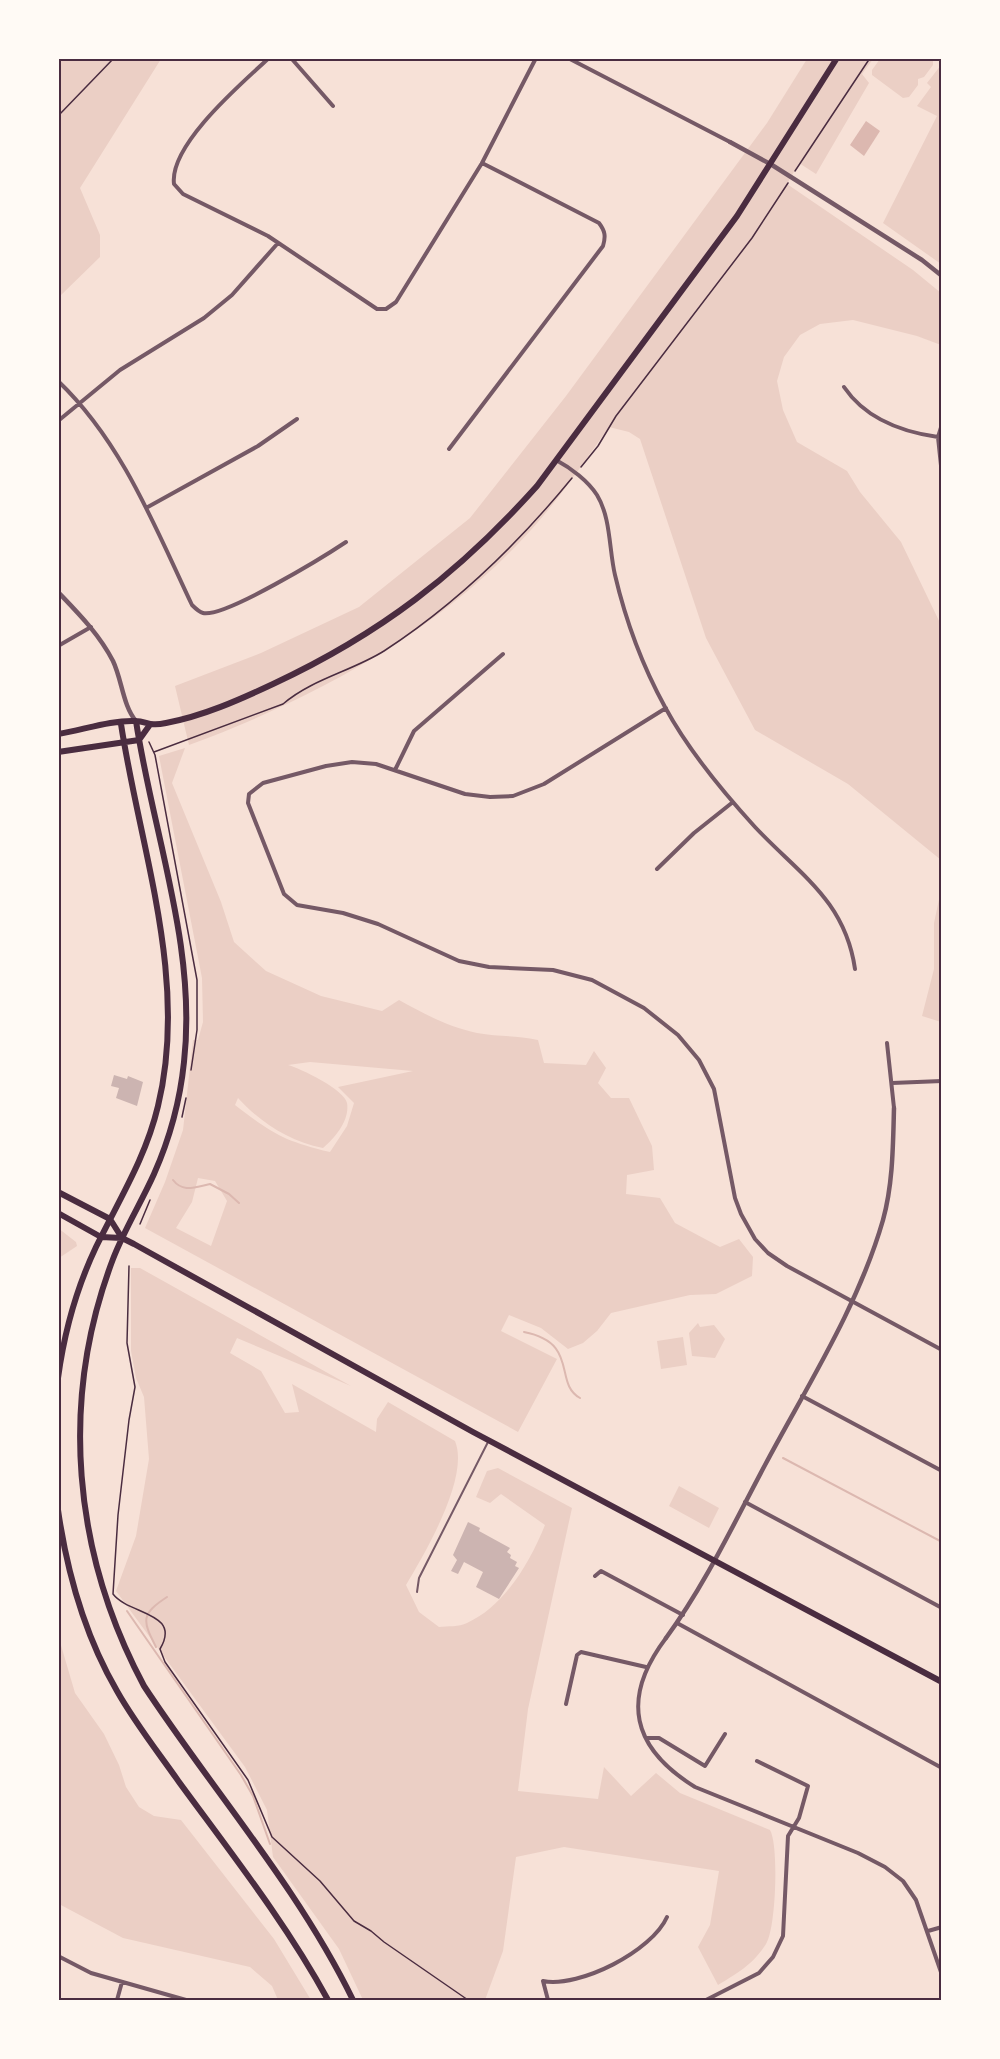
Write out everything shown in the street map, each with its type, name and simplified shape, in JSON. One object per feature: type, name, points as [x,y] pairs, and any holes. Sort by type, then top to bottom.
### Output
[{"type":"main road","points":[[58,734],[136,721],[149,726],[213,709],[250,695],[327,658],[402,611],[454,570],[505,522],[556,459],[737,216],[772,165],[837,58]]},
{"type":"main road","points":[[136,721],[183,961],[187,1027],[181,1087],[173,1120],[154,1175],[122,1238],[98,1301],[80,1391],[82,1481],[90,1539],[103,1593],[125,1651],[144,1686],[301,1908],[329,1952],[353,2001]]},
{"type":"main road","points":[[58,1378],[76,1294],[101,1237],[136,1169],[152,1128],[164,1079],[169,1023],[164,955],[121,724]]},
{"type":"main road","points":[[58,752],[139,740],[149,726]]},
{"type":"main road","points":[[58,1192],[110,1220],[122,1238]]},
{"type":"main road","points":[[58,1213],[101,1237],[122,1238],[489,1440],[942,1683]]},
{"type":"main road","points":[[58,1510],[64,1547],[79,1604],[117,1691],[270,1906],[308,1963],[328,2001]]},
{"type":"street","points":[[269,58],[204,122],[174,173],[174,184],[183,194],[249,225],[278,243],[372,307],[386,309],[396,302],[482,163],[536,58]]},
{"type":"street","points":[[291,58],[333,106]]},
{"type":"street","points":[[568,58],[772,165],[922,260],[942,276]]},
{"type":"street","points":[[449,449],[603,246],[605,233],[599,223],[482,163]]},
{"type":"street","points":[[58,421],[120,370],[204,318],[232,295],[278,243]]},
{"type":"street","points":[[58,381],[81,403],[130,477],[192,605],[201,613],[243,601],[308,567],[346,542]]},
{"type":"street","points":[[844,387],[855,403],[895,427],[938,437]]},
{"type":"street","points":[[146,508],[258,446],[297,419]]},
{"type":"street","points":[[942,424],[938,437],[942,475]]},
{"type":"street","points":[[556,459],[576,473],[597,494],[604,511],[624,609],[639,654],[666,708],[733,802],[756,828],[820,890],[848,937],[855,969]]},
{"type":"street","points":[[58,592],[91,627],[116,669],[129,712],[136,721]]},
{"type":"street","points":[[58,646],[91,627]]},
{"type":"street","points":[[395,770],[414,731],[503,654]]},
{"type":"street","points":[[666,708],[544,784],[513,796],[490,797],[465,794],[376,764],[352,762],[326,766],[263,783],[249,794],[248,803],[284,894],[291,903],[343,913],[378,924],[459,961],[489,968],[554,970],[592,981],[644,1008],[678,1035],[699,1060],[714,1089],[735,1198],[755,1239],[779,1261],[942,1350]]},
{"type":"street","points":[[121,724],[129,712]]},
{"type":"street","points":[[657,869],[694,833],[733,802]]},
{"type":"street","points":[[887,1044],[894,1108],[892,1166],[883,1219],[865,1273],[714,1561],[683,1615],[646,1667],[638,1690],[639,1716],[645,1737],[658,1760],[672,1773],[695,1787],[858,1853],[885,1867],[903,1881],[916,1900],[942,1975]]},
{"type":"street","points":[[892,1083],[942,1081]]},
{"type":"street","points":[[802,1396],[942,1471]]},
{"type":"street","points":[[745,1502],[942,1608]]},
{"type":"street","points":[[595,1576],[602,1570],[683,1615]]},
{"type":"street","points":[[677,1623],[942,1768]]},
{"type":"street","points":[[566,1704],[577,1654],[581,1652],[646,1667]]},
{"type":"street","points":[[645,1737],[659,1738],[705,1766],[725,1734]]},
{"type":"street","points":[[706,2001],[759,1973],[773,1957],[783,1936],[788,1836],[791,1826],[799,1818],[808,1786],[757,1761]]},
{"type":"street","points":[[548,2001],[543,1981],[558,1984],[589,1977],[650,1941],[667,1917]]},
{"type":"street","points":[[928,1931],[942,1927]]},
{"type":"street","points":[[58,1956],[91,1973],[186,2001]]},
{"type":"street","points":[[117,2001],[122,1982]]},
{"type":"lane","points":[[417,1592],[419,1578],[489,1440]]},
{"type":"path","points":[[58,116],[114,58]]},
{"type":"path","points":[[154,753],[283,704],[296,693],[382,652],[446,606],[502,557],[598,446],[616,416],[752,238],[870,58]]},
{"type":"path","points":[[144,733],[154,753],[197,980],[197,1030],[191,1070]]},
{"type":"path","points":[[181,1120],[188,1090]]},
{"type":"path","points":[[140,1224],[154,1192]]},
{"type":"path","points":[[129,1266],[127,1343],[135,1387],[118,1515],[113,1594],[121,1604],[148,1614],[166,1628],[167,1635],[160,1649],[165,1662],[248,1780],[272,1836],[320,1881],[354,1921],[371,1930],[390,1947],[468,2001]]},
{"type":"shaded area","points":[[58,59],[161,59],[80,188],[100,235],[100,257],[59,297]]},
{"type":"shaded area","points":[[807,59],[873,59],[862,74],[869,83],[816,174],[799,163],[787,184],[913,270],[941,293],[941,345],[917,336],[853,320],[820,324],[800,335],[784,357],[777,381],[783,410],[797,442],[847,471],[860,492],[901,542],[941,625],[941,860],[848,784],[755,730],[706,638],[640,439],[629,432],[609,427],[538,522],[502,560],[463,595],[378,655],[332,681],[285,705],[189,745],[175,686],[261,653],[359,607],[470,518],[566,396],[767,123]]},
{"type":"shaded area","points":[[880,59],[939,59],[933,60],[933,65],[924,77],[918,79],[918,85],[909,97],[903,98],[872,75],[872,70]]},
{"type":"shaded area","points":[[941,65],[941,264],[883,223],[937,116],[917,106],[931,87],[927,83]]},
{"type":"shaded area","points":[[866,121],[880,131],[864,156],[850,145]]},
{"type":"shaded area","points":[[185,748],[172,783],[221,902],[234,942],[266,971],[321,996],[382,1011],[399,1000],[437,1020],[467,1030],[538,1040],[544,1063],[586,1065],[594,1051],[606,1068],[598,1083],[611,1098],[629,1098],[652,1146],[654,1170],[627,1175],[626,1194],[660,1198],[675,1223],[720,1247],[739,1239],[753,1257],[752,1276],[716,1294],[690,1295],[611,1313],[597,1331],[583,1343],[568,1349],[541,1328],[509,1315],[501,1331],[557,1359],[518,1432],[145,1228],[165,1182],[183,1130],[193,1040],[198,1040],[203,1022],[202,978],[159,756]],"holes":[[[310,1062],[413,1071],[338,1087],[354,1103],[347,1126],[330,1152],[290,1140],[259,1123],[235,1105],[238,1098],[276,1130],[299,1141],[323,1148],[337,1134],[344,1122],[347,1103],[331,1086],[288,1065]],[[198,1178],[215,1181],[227,1201],[211,1246],[176,1228],[192,1202]]]},
{"type":"shaded area","points":[[941,890],[942,1022],[922,1016],[934,969],[934,923]]},
{"type":"shaded area","points":[[58,1228],[76,1242],[77,1246],[59,1258]]},
{"type":"shaded area","points":[[131,1268],[140,1268],[351,1386],[237,1338],[230,1353],[261,1371],[285,1413],[299,1412],[292,1384],[376,1432],[377,1419],[388,1402],[455,1441],[458,1456],[451,1494],[434,1535],[406,1585],[419,1612],[439,1627],[464,1624],[493,1606],[515,1582],[524,1568],[545,1525],[501,1494],[490,1503],[476,1497],[487,1471],[498,1468],[572,1508],[528,1709],[518,1791],[598,1799],[604,1767],[631,1796],[656,1773],[680,1793],[770,1830],[775,1852],[772,1922],[766,1944],[750,1963],[718,1985],[698,1947],[710,1925],[719,1871],[564,1847],[516,1857],[503,1951],[485,2000],[363,2000],[339,1949],[273,1857],[267,1810],[245,1767],[116,1591],[136,1536],[149,1459],[144,1397],[136,1378],[131,1351]]},
{"type":"shaded area","points":[[698,1323],[700,1327],[714,1325],[725,1339],[715,1358],[692,1356],[689,1333]]},
{"type":"shaded area","points":[[683,1337],[687,1365],[661,1369],[657,1341]]},
{"type":"shaded area","points":[[679,1486],[719,1508],[709,1528],[669,1506]]},
{"type":"shaded area","points":[[58,1635],[75,1693],[104,1734],[119,1765],[126,1787],[139,1807],[154,1816],[181,1820],[274,1939],[311,2000],[278,2000],[272,1986],[250,1967],[123,1938],[59,1904]]},
{"type":"building","points":[[114,1075],[127,1079],[128,1076],[143,1082],[137,1106],[116,1098],[119,1088],[111,1086]]},
{"type":"building","points":[[468,1522],[480,1528],[479,1531],[510,1548],[507,1552],[511,1555],[510,1558],[517,1562],[515,1566],[519,1568],[499,1599],[476,1587],[483,1572],[464,1562],[458,1574],[451,1571],[457,1560],[453,1555]]},
{"type":"waterway","points":[[173,1180],[185,1188],[210,1184],[229,1194],[239,1203]]},
{"type":"waterway","points":[[524,1332],[541,1337],[553,1345],[559,1354],[572,1391],[580,1398]]},
{"type":"waterway","points":[[783,1458],[942,1542]]},
{"type":"waterway","points":[[156,1647],[148,1630],[146,1618],[152,1608],[167,1597]]},
{"type":"waterway","points":[[127,1611],[241,1775],[253,1796],[270,1844]]}]
